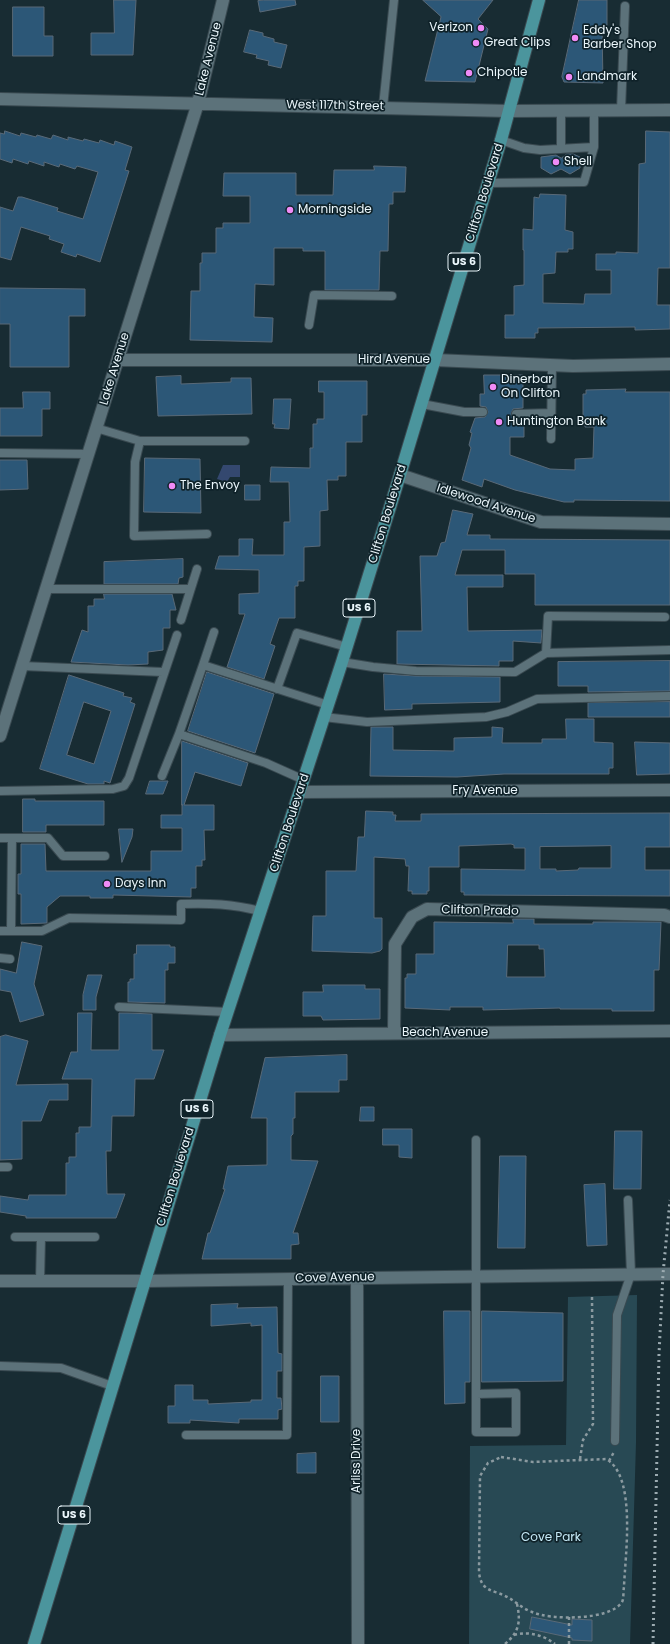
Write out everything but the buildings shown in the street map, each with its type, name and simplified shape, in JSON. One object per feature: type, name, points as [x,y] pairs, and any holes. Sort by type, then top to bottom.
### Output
[{"type":"main road","name":"Clifton Boulevard","points":[[34,1644],[220,1035],[347,647],[422,404],[501,140],[539,0]]},
{"type":"street","name":"Lake Avenue","points":[[0,736],[198,103],[224,0]]},
{"type":"street","name":"West 117th Street","points":[[0,99],[509,110],[670,110]]},
{"type":"street","name":"Hird Avenue","points":[[118,360],[435,360],[552,365],[670,364]]},
{"type":"street","name":"Idlewood Avenue","points":[[400,475],[541,522],[670,524]]},
{"type":"street","name":"Fry Avenue","points":[[300,792],[670,790]]},
{"type":"street","name":"Clifton Prado","points":[[394,1033],[395,944],[408,921],[420,912],[428,909],[667,916]]},
{"type":"street","name":"Beach Avenue","points":[[220,1035],[619,1033],[669,1029]]},
{"type":"street","name":"Cove Avenue","points":[[0,1281],[144,1281],[670,1274]]},
{"type":"street","name":"Arliss Drive","points":[[357,1278],[358,1644]]},
{"type":"lane","points":[[383,107],[394,0]]},
{"type":"lane","points":[[621,110],[625,6]]},
{"type":"lane","points":[[560,110],[561,149]]},
{"type":"lane","points":[[488,183],[584,182],[594,147],[594,110]]},
{"type":"lane","points":[[501,140],[524,148],[540,150],[594,147]]},
{"type":"lane","points":[[308,324],[314,295],[392,296]]},
{"type":"lane","points":[[551,439],[552,365]]},
{"type":"lane","points":[[422,404],[464,412],[483,412]]},
{"type":"lane","points":[[516,414],[551,413]]},
{"type":"lane","points":[[96,428],[140,441],[245,441]]},
{"type":"lane","points":[[140,441],[135,462],[134,536],[207,534]]},
{"type":"lane","points":[[0,453],[88,454]]},
{"type":"lane","points":[[181,620],[197,569]]},
{"type":"lane","points":[[46,589],[190,589]]},
{"type":"lane","points":[[546,653],[548,616],[665,617]]},
{"type":"lane","points":[[162,776],[179,734],[214,632]]},
{"type":"lane","points":[[277,689],[297,633],[347,647]]},
{"type":"lane","points":[[0,791],[113,789],[124,786],[130,778],[163,672],[177,635]]},
{"type":"lane","points":[[342,662],[373,668],[416,671],[515,672],[546,653],[670,650]]},
{"type":"lane","points":[[203,665],[328,705]]},
{"type":"lane","points":[[22,666],[163,672]]},
{"type":"lane","points":[[324,716],[367,722],[486,717],[508,712],[537,698],[670,696]]},
{"type":"lane","points":[[179,734],[266,763],[304,780]]},
{"type":"lane","points":[[0,838],[48,838],[63,856],[105,856]]},
{"type":"lane","points":[[11,931],[12,838]]},
{"type":"lane","points":[[0,931],[42,931],[69,918],[181,920],[181,904],[218,903],[236,905],[260,911]]},
{"type":"lane","points":[[0,958],[10,959]]},
{"type":"lane","points":[[119,1007],[228,1012]]},
{"type":"lane","points":[[476,1140],[475,1276],[476,1432],[516,1432],[516,1393],[476,1394]]},
{"type":"lane","points":[[615,1441],[617,1315],[631,1274],[628,1200]]},
{"type":"lane","points":[[14,1237],[94,1237]]},
{"type":"lane","points":[[40,1281],[41,1237]]},
{"type":"lane","points":[[186,1435],[287,1435],[288,1279]]},
{"type":"lane","points":[[0,1366],[61,1368],[112,1386]]},
{"type":"path","points":[[580,1459],[583,1440],[593,1424],[592,1297]]},
{"type":"path","points":[[501,1457],[533,1462],[606,1459],[618,1470],[624,1484],[627,1500],[624,1587],[622,1602],[607,1613],[596,1616],[569,1617],[545,1616],[532,1613],[517,1604],[502,1594],[489,1590],[480,1581],[480,1476],[482,1470],[488,1463],[501,1457]]},
{"type":"path","points":[[505,1644],[514,1635],[519,1627],[520,1618],[517,1604]]},
{"type":"path","points":[[569,1617],[569,1644]]},
{"type":"path","points":[[514,1635],[530,1633],[555,1644]]},
{"type":"green space","name":"Cove Park","points":[[637,1295],[636,1442],[630,1644],[469,1644],[470,1446],[566,1445],[568,1297]]},
{"type":"water","points":[[223,465],[240,465],[240,477],[230,477],[227,482],[217,479]]},
{"type":"railway","points":[[653,1644],[659,1354],[663,1274],[670,1200]]},
{"type":"place","name":"Verizon","points":[[481,28]]},
{"type":"place","name":"Eddy's Barber Shop","points":[[575,38]]},
{"type":"place","name":"Great Clips","points":[[476,43]]},
{"type":"place","name":"Chipotle","points":[[469,73]]},
{"type":"place","name":"Landmark","points":[[569,77]]},
{"type":"place","name":"Shell","points":[[556,162]]},
{"type":"place","name":"Morningside","points":[[290,210]]},
{"type":"place","name":"Dinerbar On Clifton","points":[[493,387]]},
{"type":"place","name":"Huntington Bank","points":[[499,422]]},
{"type":"place","name":"The Envoy","points":[[172,486]]},
{"type":"place","name":"Days Inn","points":[[107,884]]}]
